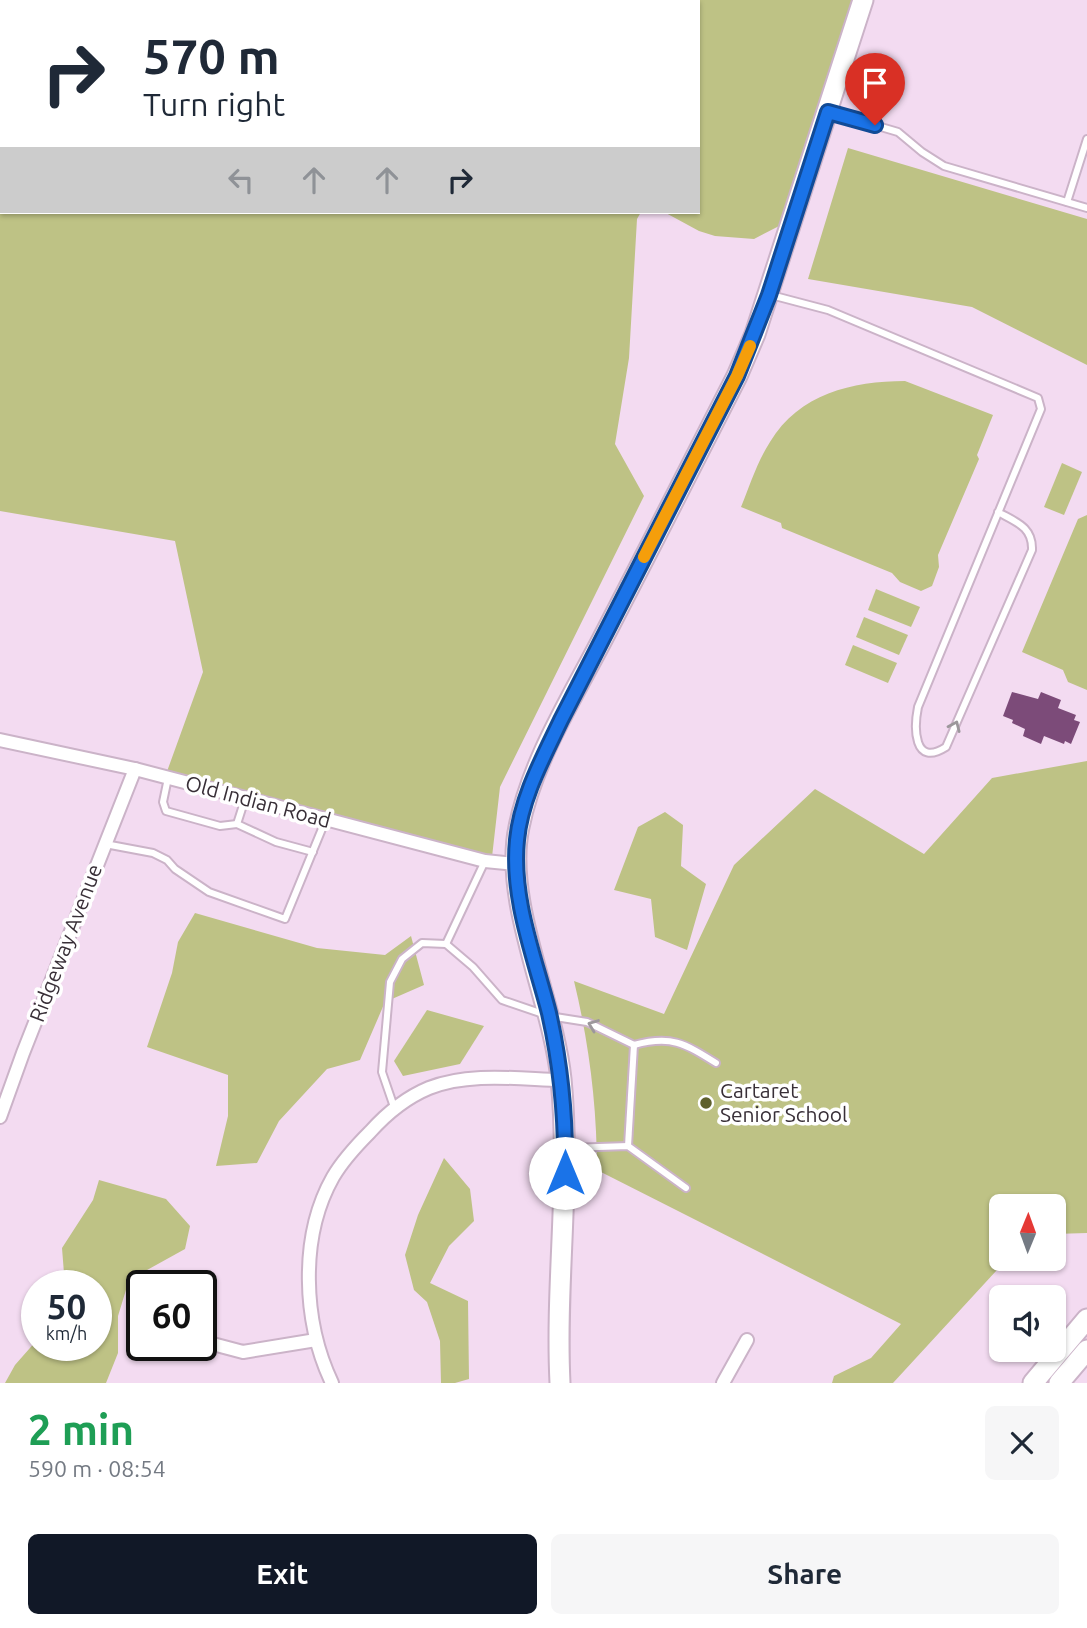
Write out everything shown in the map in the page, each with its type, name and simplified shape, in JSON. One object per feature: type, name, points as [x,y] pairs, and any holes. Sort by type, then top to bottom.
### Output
[{"type":"main road","points":[[561,1383],[565,1148],[561,1080],[549,1016],[524,920],[515,864],[519,827],[541,762],[737,376],[769,295],[863,0]]},
{"type":"main road","points":[[1032,1383],[1083,1331]]},
{"type":"main road","points":[[1059,1383],[1087,1350]]},
{"type":"street","name":"Old Indian Road","points":[[0,740],[135,769],[485,861],[515,864]]},
{"type":"street","name":"Ridgeway Avenue","points":[[0,1117],[135,769]]},
{"type":"street","points":[[332,1383],[316,1340],[310,1283],[313,1233],[318,1212],[329,1185],[344,1161],[394,1107],[430,1087],[450,1082],[491,1079],[561,1080]]},
{"type":"street","points":[[217,1345],[243,1352],[316,1340]]},
{"type":"street","points":[[723,1383],[747,1340]]},
{"type":"lane","points":[[828,112],[898,132],[944,166],[1087,208]]},
{"type":"lane","points":[[1067,202],[1087,139]]},
{"type":"lane","points":[[769,295],[852,319],[1038,398],[1041,409],[998,512],[918,707],[915,731],[918,746],[930,752],[946,747],[1032,550],[1032,539],[1028,531],[998,512]]},
{"type":"lane","points":[[167,778],[163,802],[166,811],[220,826],[237,824],[276,842],[313,852]]},
{"type":"lane","points":[[237,824],[245,799]]},
{"type":"lane","points":[[105,844],[152,853],[167,860],[175,869],[209,892],[285,919],[326,819]]},
{"type":"lane","points":[[446,944],[485,861]]},
{"type":"lane","points":[[394,1107],[382,1072],[390,982],[402,959],[422,943],[446,944],[473,967],[502,1000],[549,1016],[587,1022],[634,1045],[655,1039],[668,1040],[692,1048],[716,1063]]},
{"type":"lane","points":[[628,1146],[634,1045]]},
{"type":"lane","points":[[565,1148],[628,1146],[686,1188]]},
{"type":"green space","points":[[700,0],[853,0],[785,223],[754,239],[715,236],[699,231],[668,214],[700,214]]},
{"type":"green space","points":[[848,148],[1087,219],[1087,365],[972,307],[808,279]]},
{"type":"green space","points":[[0,214],[640,214],[637,219],[629,358],[615,444],[644,496],[500,787],[492,857],[165,777],[203,672],[175,541],[0,511]]},
{"type":"green space","points":[[905,381],[993,415],[977,455],[979,459],[938,555],[939,567],[932,586],[921,591],[900,582],[892,573],[782,528],[781,523],[741,507],[765,450],[796,412],[828,394],[847,388]]},
{"type":"green space","points":[[1062,463],[1082,472],[1064,515],[1044,507]]},
{"type":"green space","points":[[1087,515],[1087,690],[1068,682],[1063,670],[1022,652],[1078,519]]},
{"type":"green space","points":[[876,589],[920,607],[911,627],[868,610]]},
{"type":"green space","points":[[864,617],[908,635],[899,655],[856,637]]},
{"type":"green space","points":[[853,645],[897,663],[888,683],[845,665]]},
{"type":"green space","points":[[1087,761],[1087,1233],[1066,1234],[1066,1194],[989,1194],[989,1271],[996,1271],[893,1383],[832,1383],[834,1376],[871,1358],[901,1324],[597,1170],[591,1075],[574,981],[664,1014],[734,865],[815,789],[924,854],[992,778]]},
{"type":"green space","points":[[665,812],[683,825],[681,866],[706,884],[687,950],[655,937],[651,899],[614,890],[638,827]]},
{"type":"green space","points":[[195,913],[317,948],[385,955],[411,936],[424,985],[385,1002],[360,1060],[327,1069],[279,1121],[257,1163],[216,1166],[228,1116],[228,1075],[147,1047],[172,973],[178,942]]},
{"type":"green space","points":[[427,1010],[484,1026],[460,1064],[403,1076],[394,1061]]},
{"type":"green space","points":[[444,1158],[470,1189],[474,1221],[449,1246],[430,1283],[468,1301],[469,1379],[455,1383],[441,1383],[440,1341],[427,1302],[414,1290],[405,1255],[418,1215]]},
{"type":"green space","points":[[99,1180],[166,1199],[190,1226],[185,1249],[147,1270],[126,1270],[126,1290],[118,1316],[118,1353],[106,1383],[5,1383],[21,1358],[21,1361],[112,1361],[112,1270],[64,1270],[62,1248],[93,1200]]},
{"type":"building","points":[[1012,692],[1038,699],[1041,692],[1061,700],[1058,708],[1076,715],[1074,720],[1080,722],[1071,744],[1044,736],[1041,744],[1023,736],[1025,729],[1003,716]]},
{"type":"slow traffic","points":[[644,557],[750,346]]},
{"type":"place","name":"Cartaret Senior School","points":[[706,1103]]},
{"type":"route","points":[[565,1173],[559,1065],[524,920],[515,864],[523,808],[561,720],[737,376],[769,295],[828,112],[875,125]]}]
